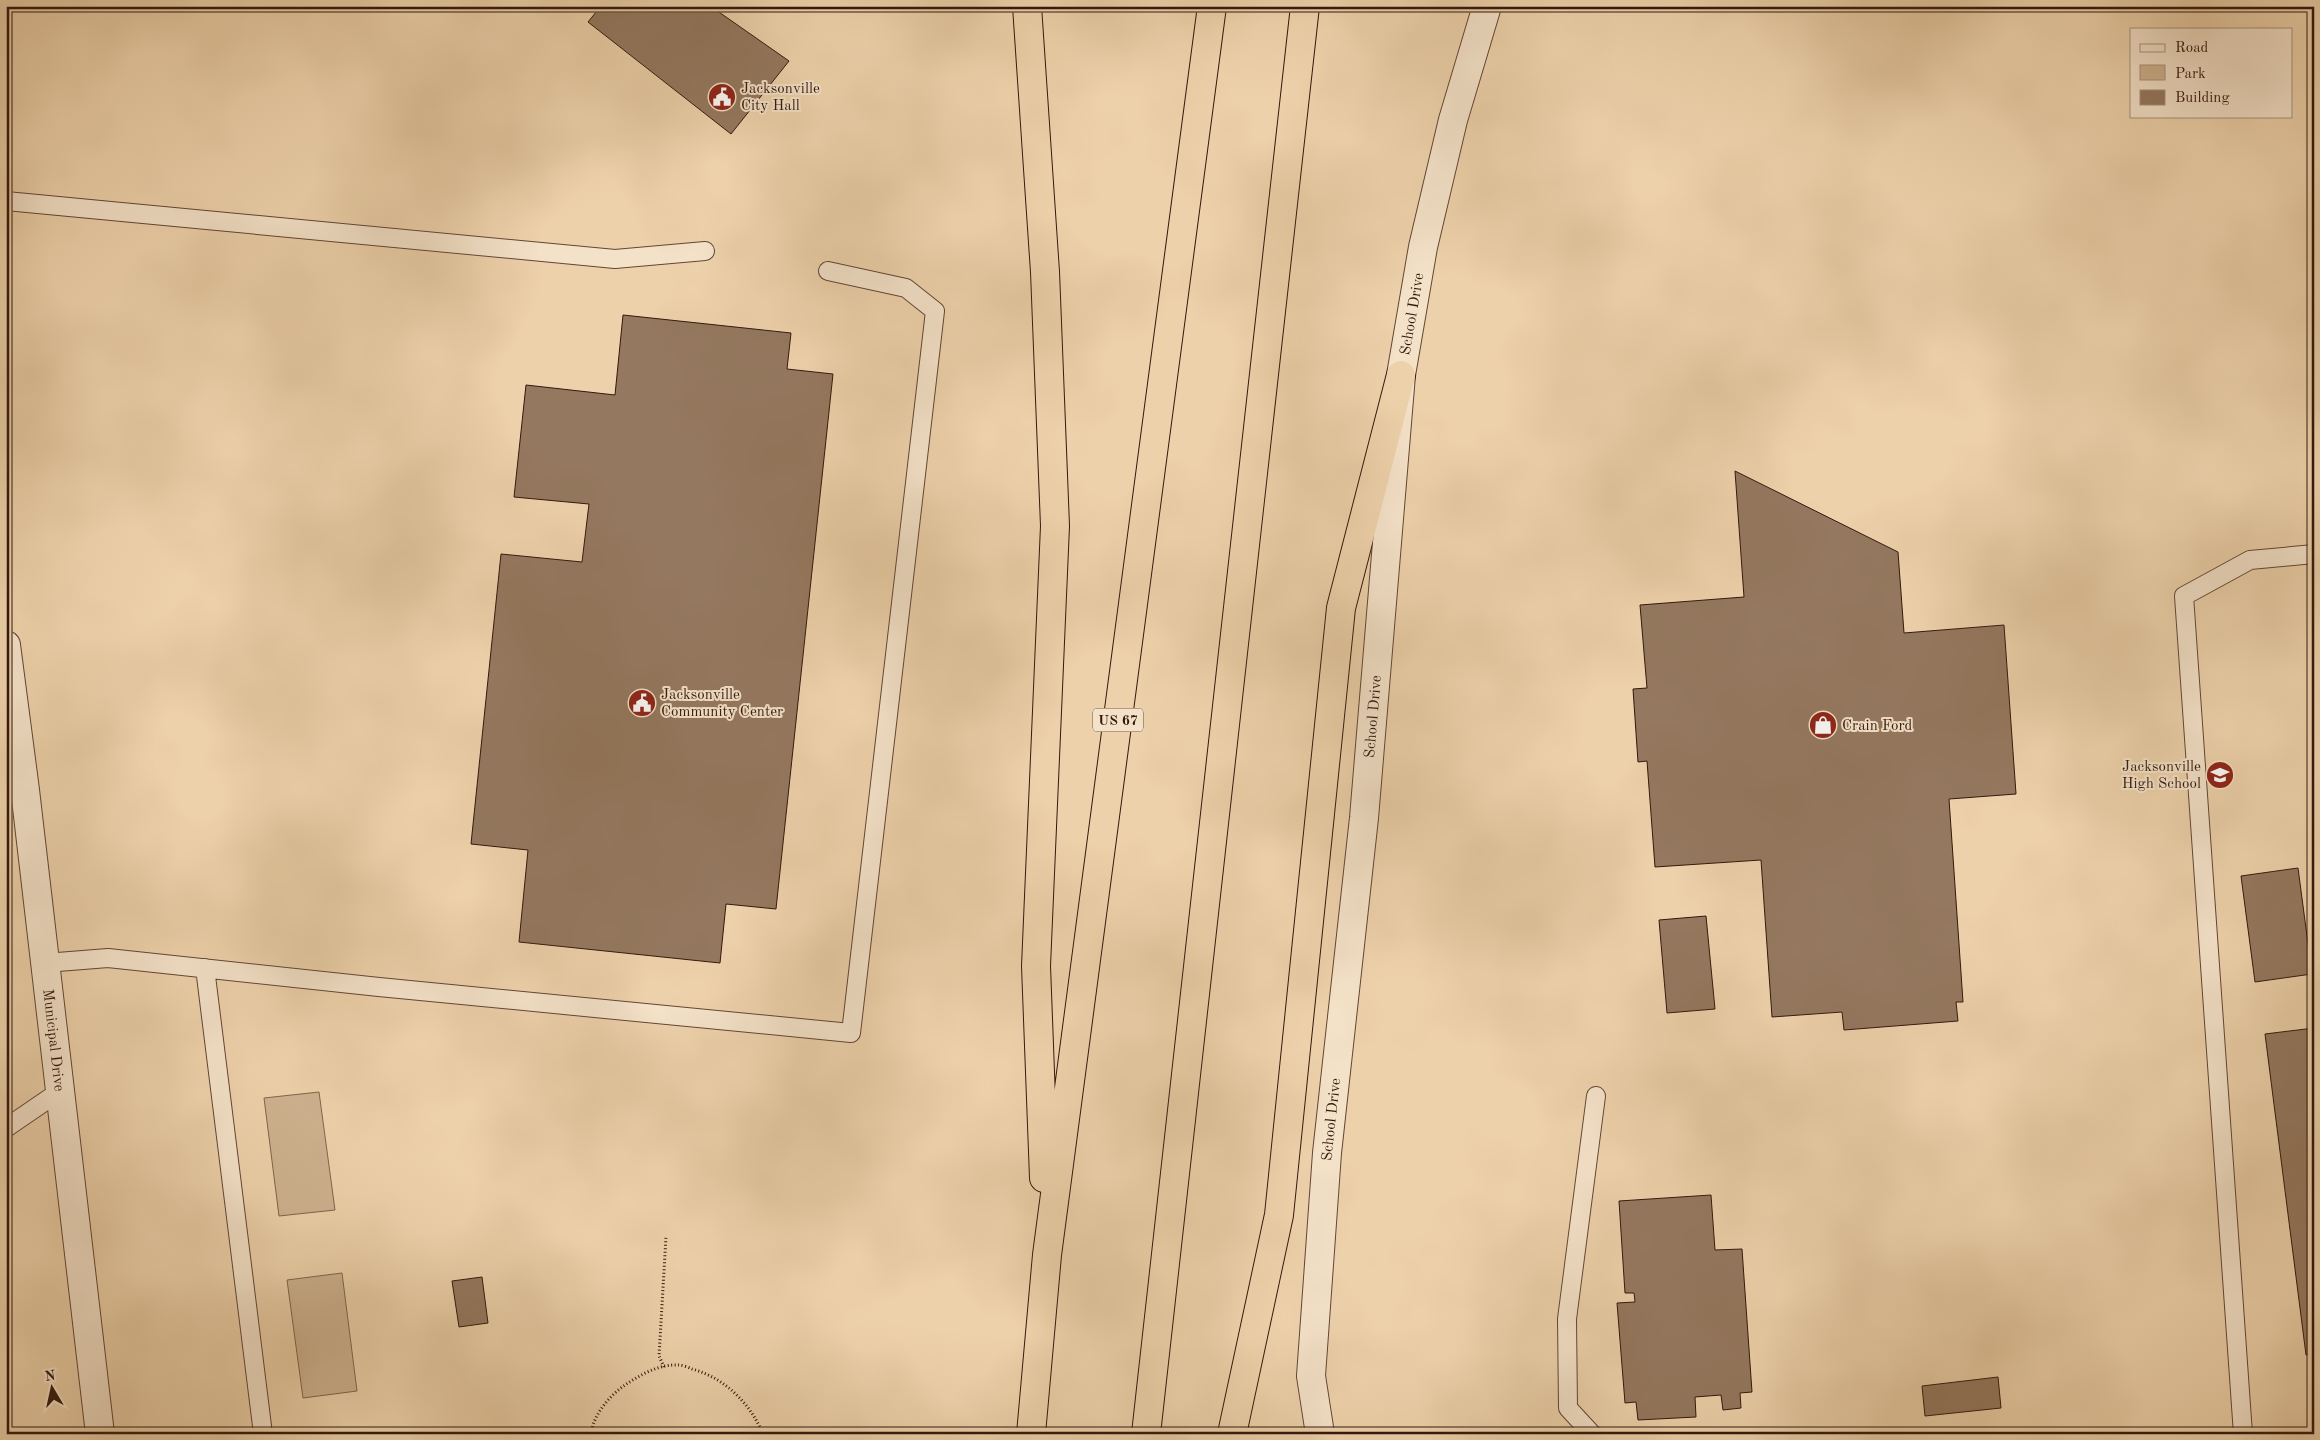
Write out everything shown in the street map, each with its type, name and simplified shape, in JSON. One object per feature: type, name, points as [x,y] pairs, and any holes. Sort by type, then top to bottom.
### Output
[{"type":"highway","points":[[1027,6],[1045,272],[1054,461],[1055,526],[1036,966],[1047,1255]]},
{"type":"highway","name":"US 67","points":[[1031,1434],[1047,1255],[1212,6]]},
{"type":"highway","points":[[1146,1434],[1305,6]]},
{"type":"highway","points":[[1232,1434],[1279,1215],[1341,608],[1401,375]]},
{"type":"street","name":"School Drive","points":[[1320,1434],[1311,1376],[1327,1153],[1364,818],[1401,375],[1423,247],[1453,120],[1487,6]]},
{"type":"street","name":"Municipal Drive","points":[[6,645],[100,1434]]},
{"type":"lane","points":[[6,201],[616,259],[705,251]]},
{"type":"lane","points":[[45,963],[108,958],[851,1033],[936,312],[906,288],[828,271]]},
{"type":"lane","points":[[2243,1434],[2184,596],[2250,560],[2314,554]]},
{"type":"lane","points":[[205,968],[264,1434]]},
{"type":"lane","points":[[6,1128],[60,1091]]},
{"type":"lane","points":[[1592,1434],[1568,1408],[1567,1319],[1596,1096]]},
{"type":"path","points":[[664,1367],[659,1356],[666,1237]]},
{"type":"path","points":[[591,1434],[605,1402],[616,1391],[639,1376],[678,1364],[702,1371],[720,1380],[742,1400],[758,1422],[763,1434]]},
{"type":"green space","points":[[319,1092],[335,1210],[279,1216],[264,1098]]},
{"type":"green space","points":[[342,1273],[357,1391],[303,1398],[287,1280]]},
{"type":"building","name":"Jacksonville City Hall","points":[[601,6],[719,6],[716,10],[789,61],[731,134],[588,22]]},
{"type":"building","name":"Jacksonville Community Center","points":[[623,315],[791,333],[787,369],[833,374],[776,909],[726,904],[720,963],[519,942],[528,850],[471,844],[501,554],[582,562],[589,504],[514,497],[526,385],[615,395]]},
{"type":"building","name":"Crain Ford","points":[[1735,471],[1898,552],[1904,633],[2004,625],[2016,794],[1949,799],[1963,1002],[1956,1002],[1958,1021],[1844,1030],[1842,1012],[1772,1017],[1761,860],[1655,867],[1647,761],[1638,762],[1633,689],[1647,688],[1640,605],[1744,597]]},
{"type":"building","points":[[2298,868],[2312,974],[2255,982],[2241,876]]},
{"type":"building","points":[[1706,916],[1715,1009],[1667,1013],[1659,920]]},
{"type":"building","points":[[2314,1028],[2314,1354],[2306,1355],[2265,1034]]},
{"type":"building","points":[[1711,1195],[1715,1250],[1742,1249],[1752,1392],[1740,1393],[1741,1408],[1723,1410],[1721,1395],[1695,1397],[1696,1417],[1638,1420],[1636,1402],[1625,1403],[1617,1303],[1635,1302],[1634,1293],[1625,1293],[1619,1201]]},
{"type":"building","points":[[482,1277],[488,1323],[459,1327],[452,1281]]},
{"type":"building","points":[[1998,1377],[2001,1408],[1925,1416],[1922,1386]]},
{"type":"place","name":"Jacksonville City Hall","points":[[722,97]]},
{"type":"place","name":"Jacksonville Community Center","points":[[642,703]]},
{"type":"place","name":"Crain Ford","points":[[1823,725]]},
{"type":"place","name":"Jacksonville High School","points":[[2220,775]]}]
